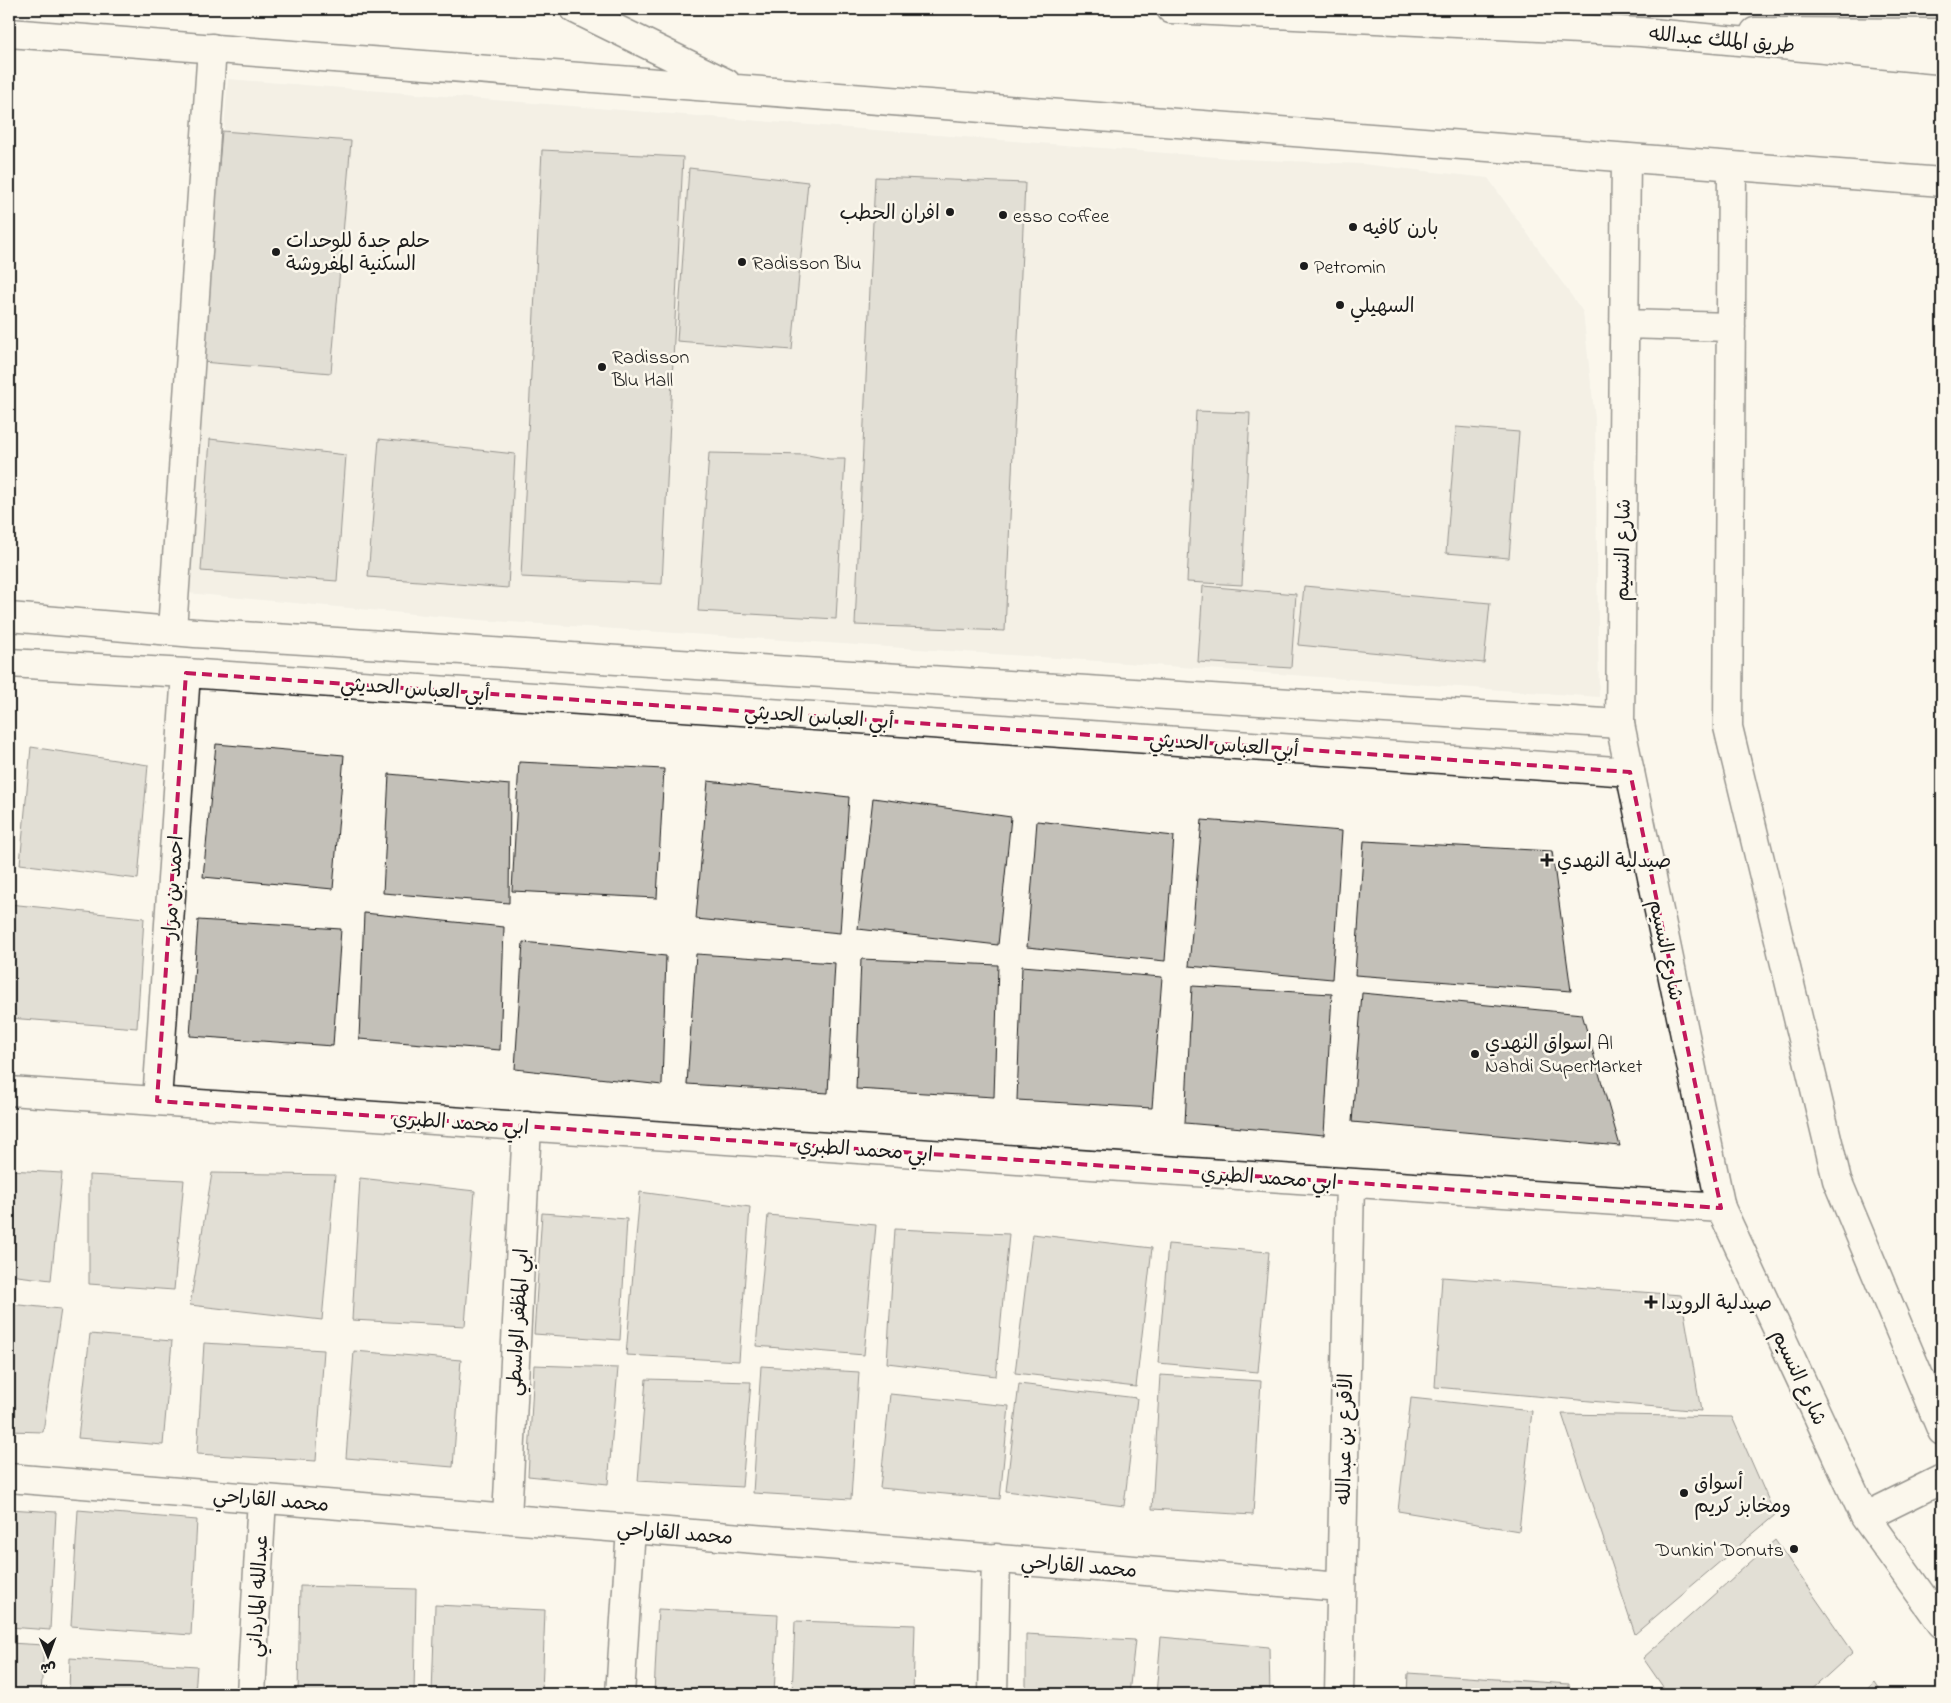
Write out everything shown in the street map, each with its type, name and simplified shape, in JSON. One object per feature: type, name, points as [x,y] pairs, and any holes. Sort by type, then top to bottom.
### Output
[{"type":"main road","points":[[575,9],[738,89]]},
{"type":"main road","name":"طريق الملك عبدالله","points":[[1171,9],[1641,32],[1942,60]]},
{"type":"main road","points":[[1641,32],[1942,33]]},
{"type":"main road","points":[[9,33],[1942,182]]},
{"type":"main road","points":[[172,630],[212,48]]},
{"type":"main road","name":"شارع النسيم","points":[[1626,158],[1620,724],[1721,1208],[1865,1517],[1942,1624]]},
{"type":"main road","points":[[1732,167],[1728,727],[1837,1180],[1942,1431]]},
{"type":"main road","points":[[1624,324],[1731,327]]},
{"type":"main road","name":"أبي العباس الحديثي","points":[[9,617],[172,630],[1620,724]]},
{"type":"main road","name":"أبي العباس الحديثي","points":[[9,663],[186,673],[1630,772]]},
{"type":"main road","name":"احمد بن مرار","points":[[157,1101],[186,673]]},
{"type":"main road","name":"ابي محمد الطبري","points":[[9,1091],[1721,1208]]},
{"type":"main road","name":"ابي المظفر الواسطي","points":[[507,1518],[527,1126]]},
{"type":"main road","name":"الأقرع بن عبدالله","points":[[1339,1694],[1350,1183]]},
{"type":"main road","name":"محمد القاراحي","points":[[9,1478],[1341,1586]]},
{"type":"main road","points":[[1865,1517],[1942,1479]]},
{"type":"main road","name":"عبدالله المارداني","points":[[251,1694],[262,1498]]},
{"type":"main road","points":[[620,1694],[631,1528]]},
{"type":"main road","points":[[993,1694],[996,1558]]},
{"type":"highlighted area","points":[[186,673],[1630,772],[1721,1208],[157,1101]]},
{"type":"shaded area","points":[[228,79],[1242,159],[1362,164],[1488,178],[1583,312],[1595,419],[1599,697],[1056,658],[479,620],[187,593]]},
{"type":"building","name":"حلم جدة للوحدات السكنية المفروشة","points":[[222,131],[351,141],[331,373],[202,362]]},
{"type":"building","name":"Radisson Blu Hall","points":[[542,150],[683,157],[662,584],[521,577]]},
{"type":"building","name":"Radisson Blu","points":[[689,168],[808,182],[792,350],[677,341]]},
{"type":"building","points":[[875,177],[1025,183],[1005,631],[855,625]]},
{"type":"building","points":[[1196,411],[1250,413],[1242,585],[1187,582]]},
{"type":"building","points":[[1456,427],[1519,432],[1509,558],[1446,553]]},
{"type":"building","points":[[210,439],[346,455],[337,581],[201,571]]},
{"type":"building","points":[[379,439],[515,454],[508,588],[368,577]]},
{"type":"building","points":[[709,453],[808,455],[829,459],[845,459],[836,619],[698,611]]},
{"type":"building","points":[[1203,586],[1296,594],[1291,668],[1198,662]]},
{"type":"building","points":[[1304,586],[1490,603],[1484,663],[1298,645]]},
{"type":"building","points":[[216,744],[344,755],[333,889],[203,877]]},
{"type":"building","points":[[31,747],[148,765],[138,879],[20,864]]},
{"type":"building","points":[[519,762],[664,769],[657,898],[512,891]]},
{"type":"building","points":[[389,774],[510,785],[509,903],[383,893]]},
{"type":"building","points":[[708,781],[849,797],[840,933],[696,919]]},
{"type":"building","points":[[873,798],[1011,817],[998,945],[858,929]]},
{"type":"building","points":[[1202,820],[1342,831],[1332,979],[1189,966]]},
{"type":"building","points":[[1037,821],[1174,836],[1165,961],[1027,947]]},
{"type":"building","points":[[1364,841],[1552,851],[1571,991],[1355,975]]},
{"type":"building","points":[[9,904],[144,918],[137,1028],[9,1018]]},
{"type":"building","points":[[364,913],[504,927],[500,1050],[359,1039]]},
{"type":"building","points":[[198,920],[341,929],[333,1046],[190,1036]]},
{"type":"building","points":[[523,942],[666,956],[662,1085],[515,1069]]},
{"type":"building","points":[[696,954],[835,963],[828,1093],[687,1084]]},
{"type":"building","points":[[861,959],[998,965],[994,1097],[856,1089]]},
{"type":"building","points":[[1022,966],[1162,977],[1152,1108],[1017,1100]]},
{"type":"building","points":[[1192,986],[1332,994],[1324,1135],[1185,1123]]},
{"type":"building","name":"اسواق النهدي Al Nahdi SuperMarket","points":[[1362,993],[1582,1014],[1620,1146],[1352,1122]]},
{"type":"building","points":[[9,1170],[62,1173],[51,1280],[9,1275]]},
{"type":"building","points":[[212,1173],[335,1175],[322,1320],[190,1305]]},
{"type":"building","points":[[89,1175],[184,1180],[174,1290],[89,1284]]},
{"type":"building","points":[[360,1178],[475,1191],[465,1326],[352,1320]]},
{"type":"building","points":[[640,1192],[750,1207],[739,1361],[626,1355]]},
{"type":"building","points":[[542,1213],[627,1219],[620,1340],[534,1334]]},
{"type":"building","points":[[768,1215],[876,1225],[864,1355],[756,1346]]},
{"type":"building","points":[[895,1229],[1009,1234],[996,1376],[887,1363]]},
{"type":"building","points":[[1032,1234],[1152,1248],[1136,1387],[1015,1373]]},
{"type":"building","points":[[1168,1244],[1269,1252],[1258,1372],[1158,1363]]},
{"type":"building","points":[[1442,1277],[1681,1295],[1701,1411],[1435,1387]]},
{"type":"building","points":[[9,1304],[61,1309],[43,1432],[9,1431]]},
{"type":"building","points":[[90,1334],[172,1341],[163,1445],[78,1438]]},
{"type":"building","points":[[204,1343],[324,1350],[316,1461],[197,1454]]},
{"type":"building","points":[[354,1351],[461,1360],[453,1467],[346,1458]]},
{"type":"building","points":[[534,1365],[618,1368],[608,1484],[528,1476]]},
{"type":"building","points":[[761,1366],[859,1372],[851,1499],[753,1493]]},
{"type":"building","points":[[1160,1375],[1261,1381],[1253,1515],[1152,1509]]},
{"type":"building","points":[[646,1379],[751,1382],[742,1487],[638,1481]]},
{"type":"building","points":[[1019,1384],[1137,1398],[1124,1506],[1006,1491]]},
{"type":"building","points":[[890,1394],[1009,1406],[1000,1499],[880,1488]]},
{"type":"building","points":[[1411,1398],[1532,1411],[1519,1531],[1398,1511]]},
{"type":"building","points":[[1562,1414],[1732,1417],[1775,1515],[1635,1634]]},
{"type":"building","points":[[9,1509],[56,1512],[50,1630],[9,1627]]},
{"type":"building","points":[[78,1510],[197,1520],[191,1635],[71,1626]]},
{"type":"building","points":[[1775,1540],[1853,1652],[1807,1694],[1668,1694],[1643,1658]]},
{"type":"building","points":[[300,1586],[416,1589],[414,1694],[298,1694]]},
{"type":"building","points":[[435,1605],[545,1610],[542,1694],[432,1694]]},
{"type":"building","points":[[658,1609],[778,1615],[774,1694],[654,1694]]},
{"type":"building","points":[[795,1621],[915,1625],[913,1694],[792,1694]]},
{"type":"building","points":[[1026,1634],[1135,1640],[1129,1694],[1026,1694]]},
{"type":"building","points":[[1161,1637],[1269,1647],[1270,1694],[1156,1694]]},
{"type":"building","points":[[9,1643],[44,1645],[41,1694],[9,1694]]},
{"type":"building","points":[[70,1658],[197,1666],[195,1694],[69,1694]]},
{"type":"building","points":[[1408,1673],[1569,1684],[1569,1694],[1407,1694]]},
{"type":"building","points":[[1875,1682],[1883,1694],[1861,1694]]},
{"type":"place","name":"افران الحطب","points":[[950,212]]},
{"type":"place","name":"esso coffee","points":[[1003,215]]},
{"type":"place","name":"بارن كافيه","points":[[1353,227]]},
{"type":"place","name":"حلم جدة للوحدات السكنية المفروشة","points":[[276,252]]},
{"type":"place","name":"Radisson Blu","points":[[742,262]]},
{"type":"place","name":"Petromin","points":[[1304,266]]},
{"type":"place","name":"السهيلي","points":[[1340,305]]},
{"type":"place","name":"Radisson Blu Hall","points":[[602,367]]},
{"type":"place","name":"صيدلية النهدي","points":[[1547,860]]},
{"type":"place","name":"اسواق النهدي Al Nahdi SuperMarket","points":[[1475,1054]]},
{"type":"place","name":"صيدلية الرويدا","points":[[1651,1302]]},
{"type":"place","name":"أسواق ومخابز كريم","points":[[1684,1493]]},
{"type":"place","name":"Dunkin' Donuts","points":[[1794,1549]]}]
